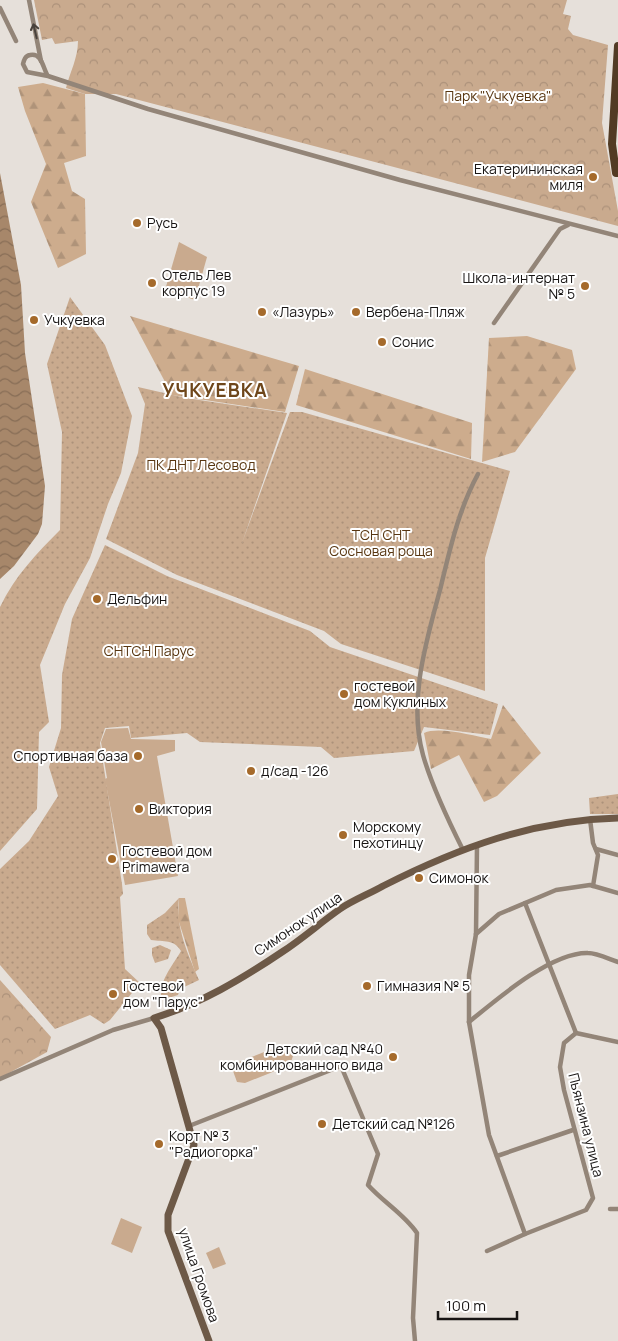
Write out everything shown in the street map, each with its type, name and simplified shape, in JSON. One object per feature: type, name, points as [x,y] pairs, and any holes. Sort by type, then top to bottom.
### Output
[{"type":"main road","points":[[617,175],[612,144],[618,46]]},
{"type":"street","points":[[29,0],[43,64],[48,76]]},
{"type":"street","points":[[0,8],[16,41]]},
{"type":"street","points":[[43,64],[38,57],[32,54],[26,56],[23,64],[27,72],[48,76],[148,108],[568,225],[618,236]]},
{"type":"street","points":[[494,323],[560,229],[568,225]]},
{"type":"street","points":[[463,850],[449,822],[423,753],[418,702],[420,674],[458,517],[478,474]]},
{"type":"street","name":"Симонок улица","points":[[0,1080],[113,1030],[154,1018],[197,1002],[217,992],[282,952],[341,908],[401,877],[463,850],[548,824],[618,818]]},
{"type":"street","points":[[590,819],[598,855],[593,886]]},
{"type":"street","points":[[478,845],[476,934],[469,975],[469,1022],[488,1130],[524,1234],[487,1251]]},
{"type":"street","points":[[596,849],[618,855]]},
{"type":"street","points":[[476,934],[499,914],[556,890],[593,886],[618,893]]},
{"type":"street","points":[[526,903],[576,1033],[618,1042]]},
{"type":"street","points":[[469,1022],[522,979],[550,965],[588,953],[618,962]]},
{"type":"street","name":"улица Громова","points":[[154,1018],[161,1028],[194,1145],[168,1215],[168,1231],[209,1341]]},
{"type":"street","name":"Пьянзина улица","points":[[524,1234],[586,1210],[593,1198],[573,1130],[560,1067],[564,1043],[576,1033]]},
{"type":"street","points":[[189,1126],[341,1066],[378,1154],[368,1184],[378,1196],[411,1224],[417,1232],[413,1318],[414,1341]]},
{"type":"street","points":[[497,1156],[573,1130]]},
{"type":"street","points":[[610,1209],[618,1209]]},
{"type":"green space","name":"Парк \"Учкуевка\"","points":[[34,0],[567,0],[563,14],[571,16],[568,29],[573,35],[608,45],[602,123],[618,211],[618,226],[116,94],[85,94],[66,88],[75,59],[78,41],[55,44],[52,38],[42,40]]},
{"type":"green space","points":[[43,83],[85,94],[86,156],[64,163],[72,191],[85,199],[86,254],[58,268],[31,202],[46,164],[25,111],[18,87]]},
{"type":"green space","points":[[179,242],[207,257],[195,300],[165,290]]},
{"type":"green space","points":[[70,297],[105,345],[132,416],[121,473],[108,504],[90,558],[65,604],[40,665],[49,722],[39,732],[37,809],[0,851],[0,607],[19,575],[60,530],[62,432],[47,364]]},
{"type":"green space","points":[[130,316],[299,366],[285,412],[172,395]]},
{"type":"green space","points":[[527,336],[572,350],[576,369],[515,452],[482,462],[489,338]]},
{"type":"green space","points":[[305,369],[472,423],[471,459],[296,405]]},
{"type":"green space","name":"ТСН СНТ Сосновая роща","points":[[138,387],[186,398],[287,413],[242,543],[290,412],[302,412],[510,471],[485,558],[485,691],[341,644],[324,631],[177,575],[106,539],[138,453],[145,404]]},
{"type":"green space","name":"СНТСН Парус","points":[[105,545],[167,576],[310,631],[330,647],[498,704],[490,735],[424,727],[414,751],[334,758],[321,747],[200,742],[187,733],[131,738],[129,726],[105,728],[100,743],[122,884],[123,894],[120,897],[125,969],[140,983],[110,1020],[104,1024],[90,1015],[55,1029],[0,965],[0,869],[29,841],[58,796],[49,767],[61,728],[62,675],[72,619]]},
{"type":"green space","points":[[503,705],[541,753],[497,796],[484,802],[459,755],[431,769],[424,733],[447,731],[491,739]]},
{"type":"green space","name":"Виктория","points":[[128,728],[131,739],[175,740],[175,751],[157,756],[178,876],[125,885],[105,779],[107,778],[101,742],[106,729]]},
{"type":"green space","points":[[618,794],[618,814],[590,814],[589,798]]},
{"type":"green space","points":[[179,898],[178,909],[181,930],[199,980],[180,989],[178,995],[162,1000],[161,994],[164,981],[181,951],[175,944],[151,940],[147,934],[147,925],[165,913]]},
{"type":"green space","points":[[179,898],[185,898],[199,969],[195,972],[178,919]]},
{"type":"green space","points":[[160,945],[171,950],[168,959],[155,963],[152,948]]},
{"type":"green space","points":[[0,980],[51,1037],[47,1052],[0,1078]]},
{"type":"green space","points":[[282,1045],[288,1048],[293,1056],[290,1065],[245,1083],[237,1082],[233,1071],[239,1062]]},
{"type":"green space","points":[[121,1218],[142,1227],[132,1253],[111,1244]]},
{"type":"green space","points":[[219,1247],[226,1264],[213,1269],[206,1253]]},
{"type":"water","points":[[0,173],[21,285],[25,353],[45,486],[42,524],[38,534],[14,566],[0,579]]},
{"type":"place","name":"Екатерининская миля","points":[[593,177]]},
{"type":"place","name":"Русь","points":[[137,223]]},
{"type":"place","name":"Отель Лев корпус 19","points":[[152,283]]},
{"type":"place","name":"Школа-интернат № 5","points":[[585,286]]},
{"type":"place","name":"«Лазурь»","points":[[262,312]]},
{"type":"place","name":"Вербена-Пляж","points":[[356,312]]},
{"type":"place","name":"Учкуевка","points":[[34,320]]},
{"type":"place","name":"Сонис","points":[[382,342]]},
{"type":"place","name":"Дельфин","points":[[97,599]]},
{"type":"place","name":"гостевой дом Куклиных","points":[[344,694]]},
{"type":"place","name":"Спортивная база","points":[[138,756]]},
{"type":"place","name":"д/сад -126","points":[[251,771]]},
{"type":"place","name":"Виктория","points":[[139,809]]},
{"type":"place","name":"Морскому пехотинцу","points":[[343,835]]},
{"type":"place","name":"Гостевой дом Primawera","points":[[112,859]]},
{"type":"place","name":"Симонок","points":[[419,878]]},
{"type":"place","name":"Гимназия № 5","points":[[367,986]]},
{"type":"place","name":"Гостевой дом \"Парус\"","points":[[113,994]]},
{"type":"place","name":"Детский сад №40 комбинированного вида","points":[[393,1057]]},
{"type":"place","name":"Детский сад №126","points":[[322,1124]]},
{"type":"place","name":"Корт № 3 \"Радиогорка\"","points":[[159,1144]]},
{"type":"district","name":"УЧКУЕВКА","points":[[215,390]]},
{"type":"park label","name":"ПК ДНТ Лесовод","points":[[201,465]]}]
